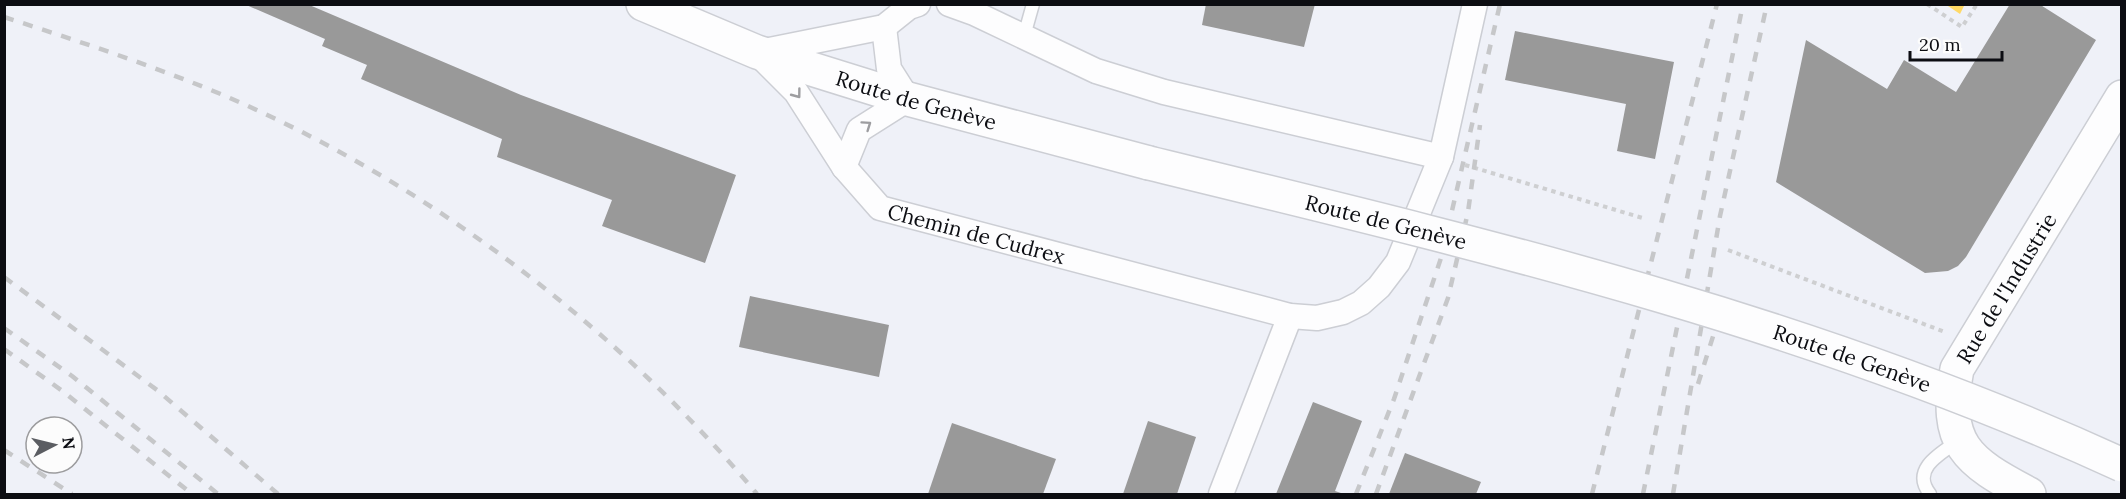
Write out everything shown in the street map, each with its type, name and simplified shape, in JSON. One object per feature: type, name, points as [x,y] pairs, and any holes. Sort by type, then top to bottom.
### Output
[{"type":"main road","name":"Route de Genève","points":[[643,4],[757,52],[908,99],[1149,163],[1593,275],[1742,318],[1887,367],[2040,428],[2121,465]]},
{"type":"main road","name":"Rue de l'Industrie","points":[[2029,495],[1986,472],[1965,450],[1953,426],[1951,398],[1957,369],[1971,341],[2121,97]]},
{"type":"street","points":[[950,4],[1096,71],[1164,92],[1441,157]]},
{"type":"street","name":"Chemin de Cudrex","points":[[757,52],[796,92],[844,167],[879,208],[1290,316],[1317,318],[1343,312],[1361,303],[1380,287],[1398,262],[1441,157],[1475,4]]},
{"type":"street","points":[[757,52],[884,27],[911,5]]},
{"type":"street","points":[[844,167],[859,130],[908,99],[889,69],[884,27]]},
{"type":"street","points":[[1221,495],[1290,316]]},
{"type":"lane","points":[[1024,36],[1034,4]]},
{"type":"lane","points":[[1929,494],[1923,474],[1927,465],[1960,440]]},
{"type":"path","points":[[1927,4],[1962,27],[1977,4]]},
{"type":"path","points":[[1441,157],[1646,219]]},
{"type":"path","points":[[1728,250],[1971,341]]},
{"type":"building: Homes","points":[[1945,4],[1965,4],[1960,14]]},
{"type":"building: Industry","points":[[244,4],[307,4],[521,95],[736,175],[705,263],[602,226],[612,200],[497,157],[502,139],[361,79],[367,65],[322,46],[325,39]]},
{"type":"building: Industry","points":[[1206,4],[1315,4],[1304,47],[1202,25]]},
{"type":"building: Industry","points":[[2010,4],[2039,4],[2096,40],[1966,257],[1958,266],[1948,271],[1925,273],[1776,182],[1806,40],[1887,89],[1904,60],[1956,92]]},
{"type":"building: Industry","points":[[1515,31],[1674,62],[1655,159],[1617,151],[1626,104],[1505,80]]},
{"type":"building: Industry","points":[[750,296],[889,325],[879,377],[739,347]]},
{"type":"building: Industry","points":[[1313,402],[1362,421],[1335,491],[1344,494],[1276,494]]},
{"type":"building: Industry","points":[[1148,421],[1196,437],[1177,494],[1123,494]]},
{"type":"building: Industry","points":[[952,423],[1056,459],[1043,494],[928,494]]},
{"type":"building: Industry","points":[[1405,453],[1481,482],[1476,494],[1389,494]]},
{"type":"railway","points":[[1356,494],[1394,399],[1441,258],[1500,4]]},
{"type":"railway","points":[[1592,494],[1717,4]]},
{"type":"railway","points":[[1643,494],[1743,4]]},
{"type":"railway","points":[[1673,494],[1720,216],[1767,4]]},
{"type":"railway","points":[[4,17],[142,63],[223,95],[298,130],[372,170],[444,215],[513,264],[580,317],[643,373],[702,432],[757,494]]},
{"type":"railway","points":[[1376,494],[1448,298],[1468,212],[1480,125]]},
{"type":"railway","points":[[4,277],[157,390],[278,494]]},
{"type":"railway","points":[[4,328],[72,376],[218,494]]},
{"type":"railway","points":[[1698,384],[1715,330]]},
{"type":"railway","points":[[4,349],[61,390],[192,494]]},
{"type":"railway","points":[[4,450],[72,494]]}]
